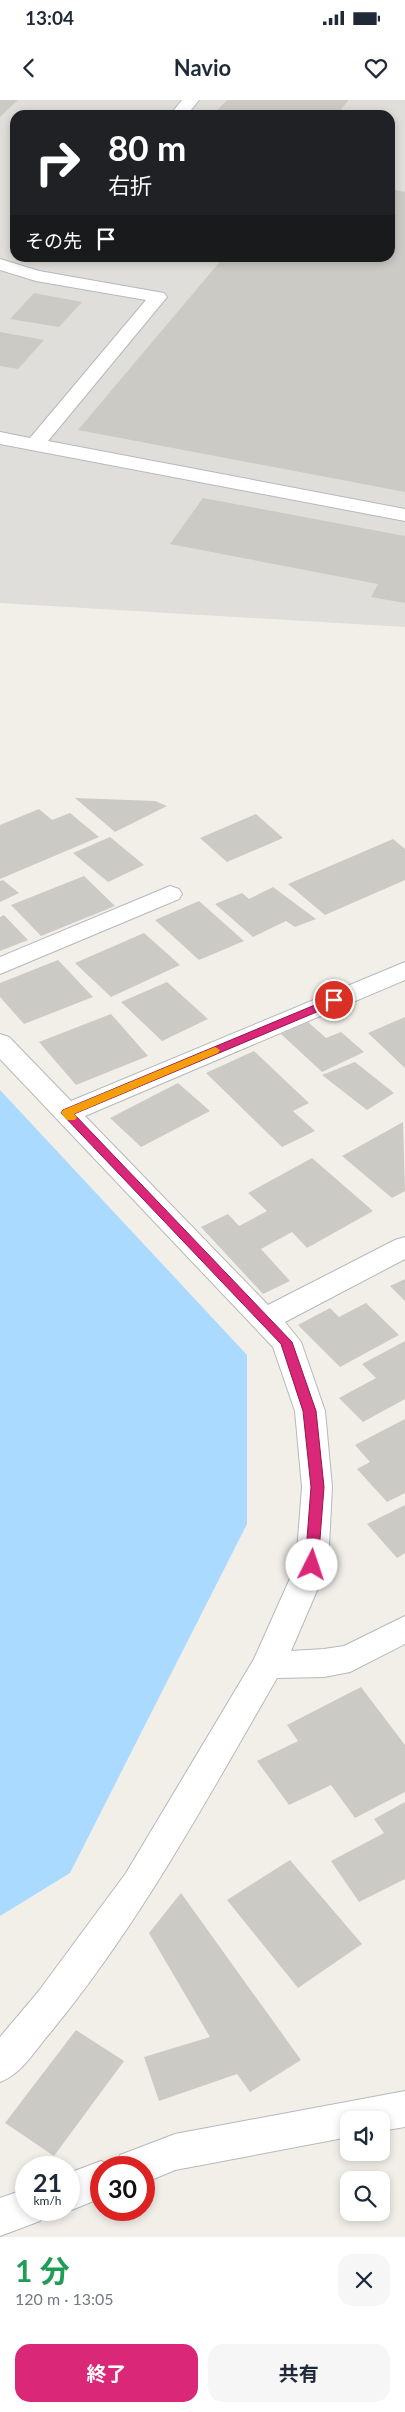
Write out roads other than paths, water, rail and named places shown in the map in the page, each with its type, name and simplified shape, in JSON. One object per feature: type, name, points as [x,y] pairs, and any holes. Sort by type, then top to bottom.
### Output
[{"type":"street","points":[[183,110],[192,100]]},
{"type":"street","points":[[0,264],[41,270],[158,297],[34,444]]},
{"type":"street","points":[[0,438],[405,515]]},
{"type":"street","points":[[0,966],[170,894]]},
{"type":"street","points":[[67,1113],[405,970]]},
{"type":"street","points":[[0,1043],[286,1342],[310,1411],[318,1487],[312,1565],[268,1665],[138,1884],[51,2004],[0,2065]]},
{"type":"street","points":[[265,1320],[405,1247]]},
{"type":"street","points":[[268,1665],[324,1663],[350,1658],[405,1629]]},
{"type":"street","points":[[155,2160],[175,2152],[405,2109]]},
{"type":"street","points":[[0,2217],[15,2212]]},
{"type":"water","points":[[0,1090],[247,1355],[247,1524],[70,1873],[0,1916]]}]
